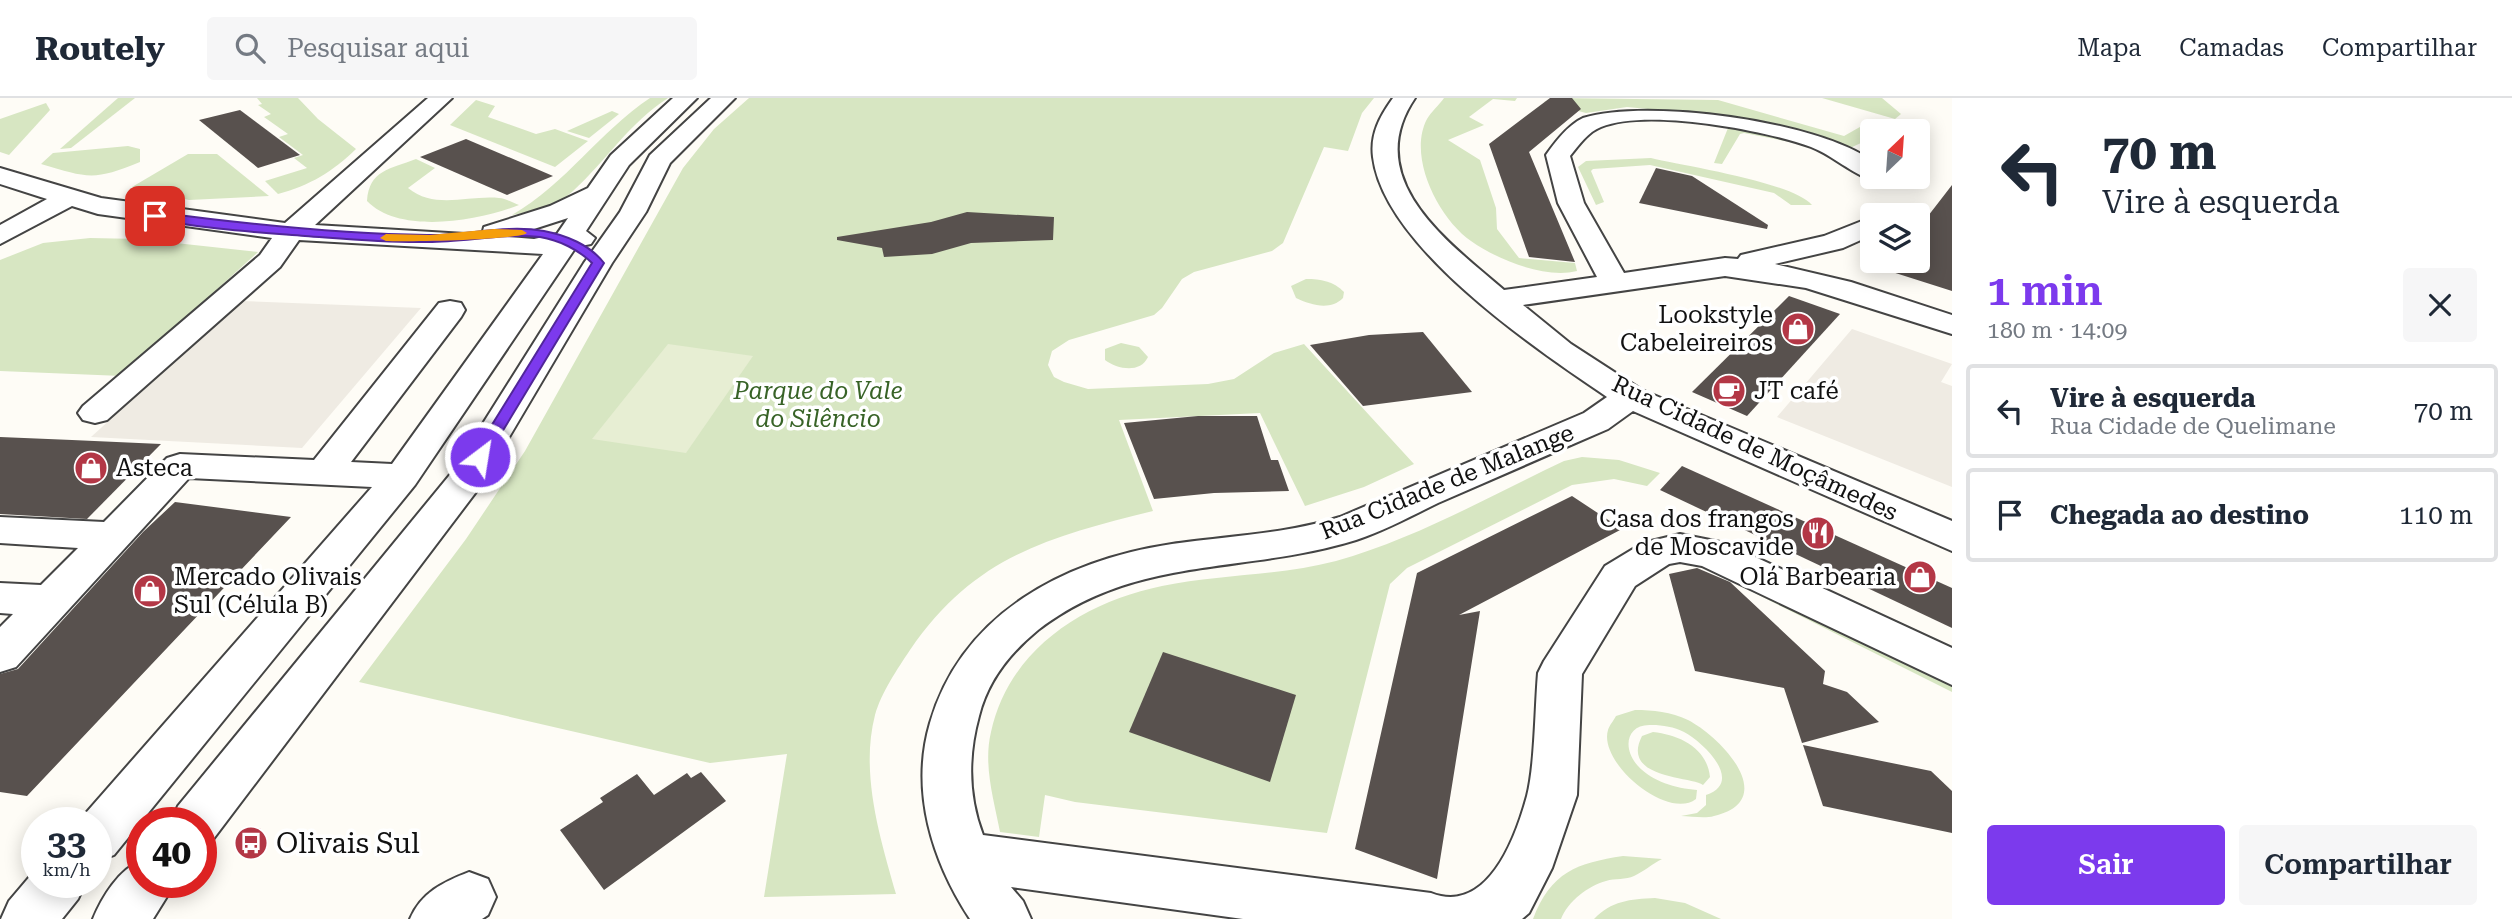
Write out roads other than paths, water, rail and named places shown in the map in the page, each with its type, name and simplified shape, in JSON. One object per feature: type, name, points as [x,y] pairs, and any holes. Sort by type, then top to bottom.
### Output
[{"type":"street","points":[[96,413],[270,261],[291,232],[441,98]]},
{"type":"street","points":[[112,820],[402,476],[534,289],[620,160],[686,98]]},
{"type":"street","points":[[208,807],[466,479],[598,263],[633,212],[659,160],[723,98]]},
{"type":"street","name":"Rua Cidade de Moçâmedes","points":[[1404,98],[1390,118],[1385,138],[1385,157],[1396,194],[1424,236],[1560,351],[1630,397],[1952,537]]},
{"type":"street","points":[[1497,300],[1725,267],[1833,242],[1879,198],[1854,156],[1822,142],[1766,128],[1663,114],[1635,114],[1596,120],[1576,134],[1558,155],[1559,174],[1602,264],[1616,282]]},
{"type":"street","points":[[0,176],[98,206],[194,222],[291,232],[430,239],[487,239],[543,234],[567,241],[598,263]]},
{"type":"street","points":[[487,239],[559,212],[596,194]]},
{"type":"street","points":[[0,236],[69,197]]},
{"type":"street","points":[[567,241],[598,232],[633,212]]},
{"type":"street","points":[[487,239],[534,289]]},
{"type":"street","points":[[1725,267],[1784,272],[1952,325]]},
{"type":"street","points":[[324,472],[450,310]]},
{"type":"street","name":"Rua Cidade de Malange","points":[[1004,919],[994,909],[966,857],[946,794],[949,733],[966,684],[995,643],[1030,611],[1075,583],[1126,565],[1294,542],[1345,529],[1596,421],[1630,397]]},
{"type":"street","points":[[0,655],[180,466],[402,476]]},
{"type":"street","points":[[0,530],[114,536]]},
{"type":"street","points":[[1465,919],[1490,913],[1510,895],[1526,868],[1552,795],[1560,673],[1620,576],[1657,553],[1680,548],[1711,553],[1952,668]]},
{"type":"street","points":[[0,598],[52,601]]},
{"type":"street","points":[[966,857],[1312,910],[1431,919]]},
{"type":"street","points":[[27,919],[45,898]]},
{"type":"street","points":[[120,919],[136,898]]},
{"type":"place","name":"Lookstyle Cabeleireiros","points":[[1798,329]]},
{"type":"place","name":"JT café","points":[[1729,391]]},
{"type":"place","name":"Asteca","points":[[91,468]]},
{"type":"place","name":"Casa dos frangos de Moscavide","points":[[1818,533]]},
{"type":"place","name":"Olá Barbearia","points":[[1920,577]]},
{"type":"place","name":"Mercado Olivais Sul (Célula B)","points":[[150,591]]},
{"type":"place","name":"Olivais Sul","points":[[251,843]]},
{"type":"park label","name":"Parque do Vale do Silêncio","points":[[818,405]]}]
